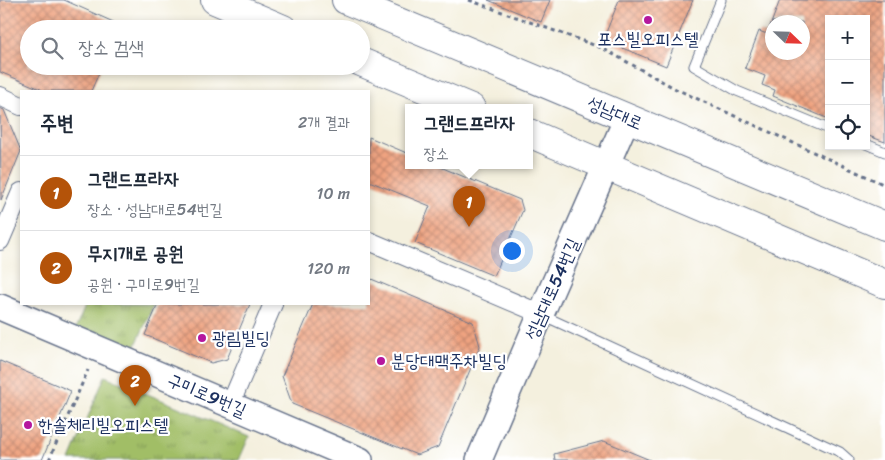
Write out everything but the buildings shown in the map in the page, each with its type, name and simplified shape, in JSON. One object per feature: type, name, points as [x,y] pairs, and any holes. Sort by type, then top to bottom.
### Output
[{"type":"main road","name":"성남대로","points":[[346,0],[885,226]]},
{"type":"main road","points":[[230,3],[265,20]]},
{"type":"main road","points":[[370,66],[461,104]]},
{"type":"main road","points":[[533,135],[885,284]]},
{"type":"street","points":[[0,96],[20,106]]},
{"type":"street","name":"성남대로54번길","points":[[479,460],[540,314],[627,118]]},
{"type":"street","points":[[0,241],[20,194]]},
{"type":"street","points":[[370,242],[540,314]]},
{"type":"street","points":[[230,405],[272,305]]},
{"type":"street","name":"구미로9번길","points":[[0,307],[360,460]]},
{"type":"lane","points":[[721,0],[694,66],[737,91],[825,127]]},
{"type":"lane","points":[[870,146],[885,152]]},
{"type":"lane","points":[[540,314],[840,452],[849,460]]},
{"type":"path","points":[[469,0],[602,48],[676,89],[885,185]]},
{"type":"path","points":[[49,460],[97,348]]},
{"type":"green space","points":[[86,305],[154,305],[132,354],[75,330]]},
{"type":"green space","points":[[105,376],[249,437],[239,460],[70,460]]},
{"type":"place","name":"포스빌오피스텔","points":[[648,20]]},
{"type":"place","name":"그랜드프라자","points":[[469,227]]},
{"type":"place","name":"광림빌딩","points":[[202,338]]},
{"type":"place","name":"분당대맥주차빌딩","points":[[381,361]]},
{"type":"place","name":"무지개로 공원","points":[[135,406]]},
{"type":"place","name":"한솔체리빌오피스텔","points":[[28,425]]}]
